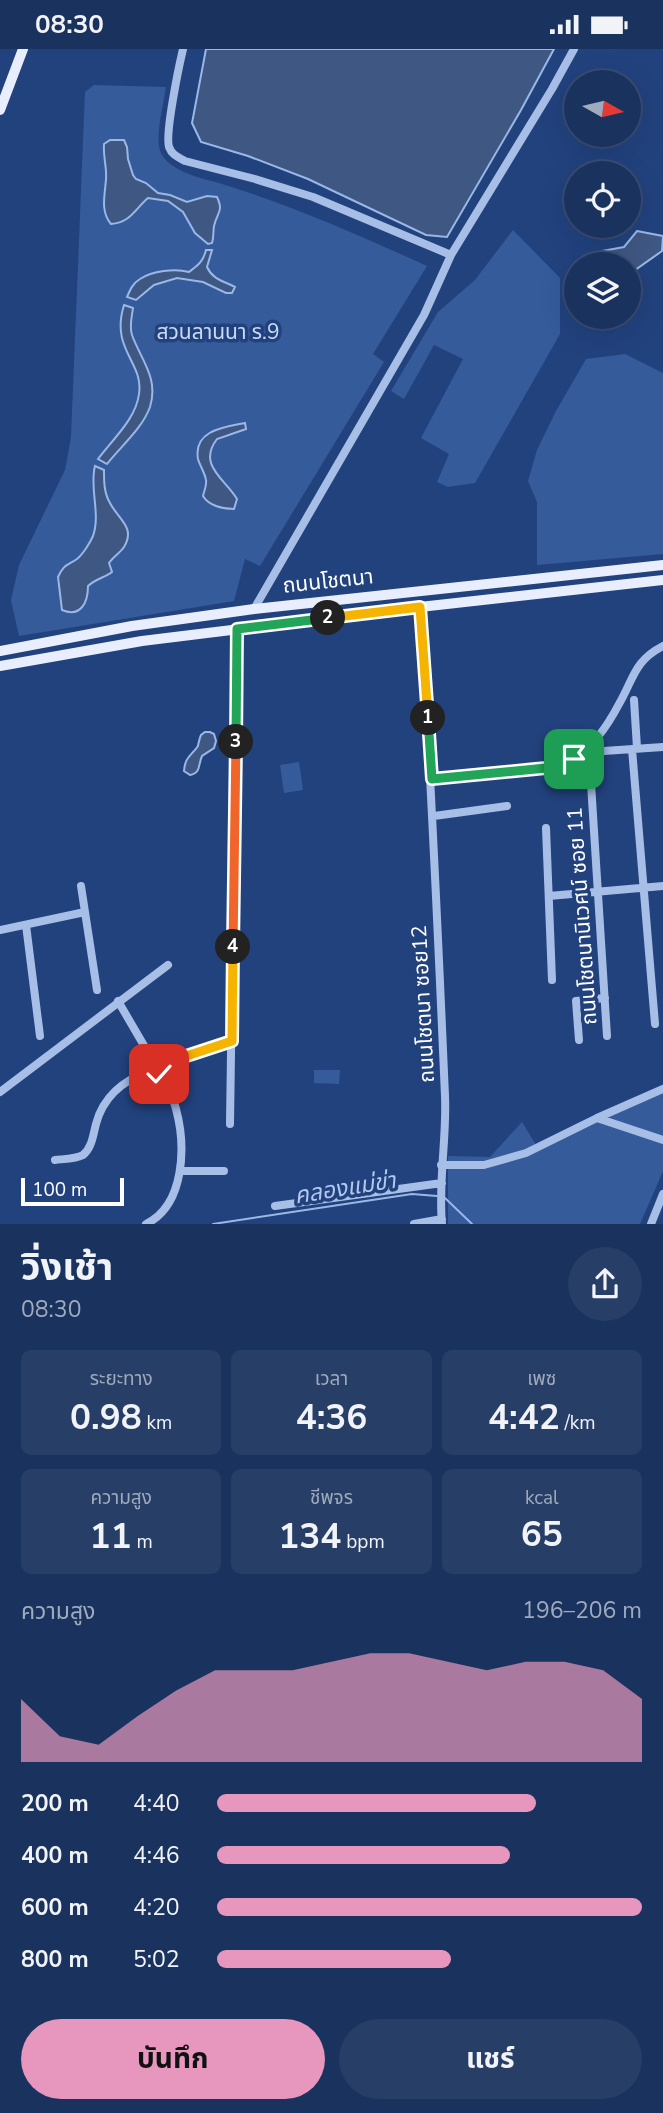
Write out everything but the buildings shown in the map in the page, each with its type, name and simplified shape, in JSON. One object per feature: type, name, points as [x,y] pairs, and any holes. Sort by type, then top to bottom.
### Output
[{"type":"main road","points":[[0,110],[23,49]]},
{"type":"main road","name":"ถนนโชตนา","points":[[0,651],[132,626],[254,609],[663,565]]},
{"type":"main road","name":"ถนนโชตนา","points":[[0,666],[142,641],[663,580]]},
{"type":"street","points":[[183,49],[169,127],[169,146],[175,156],[313,197],[451,255]]},
{"type":"street","points":[[254,609],[424,314],[451,255],[574,49]]},
{"type":"street","name":"ถนนโชตนา ซอย12","points":[[420,607],[434,817],[446,1106],[441,1165],[442,1222]]},
{"type":"street","points":[[230,1124],[237,629]]},
{"type":"street","points":[[432,779],[546,768],[574,759],[598,738],[609,723],[640,662],[663,646]]},
{"type":"street","points":[[634,700],[634,749],[643,888],[655,1024]]},
{"type":"street","points":[[634,749],[663,747]]},
{"type":"street","name":"ถนนโชตนานิเวศน์ ซอย 11","points":[[607,1036],[589,752],[634,749]]},
{"type":"street","points":[[434,817],[508,806]]},
{"type":"street","points":[[546,828],[552,980]]},
{"type":"street","points":[[81,886],[97,989]]},
{"type":"street","points":[[549,896],[663,887]]},
{"type":"street","points":[[0,930],[85,912]]},
{"type":"street","points":[[26,925],[40,1036]]},
{"type":"street","points":[[0,1092],[169,965]]},
{"type":"street","points":[[579,1040],[576,1001],[605,998]]},
{"type":"street","points":[[118,1001],[159,1066],[176,1108],[181,1137],[177,1184],[167,1208],[157,1219],[146,1224]]},
{"type":"street","points":[[55,1160],[84,1154],[93,1139],[99,1115],[108,1099],[131,1077],[149,1071],[148,1066],[159,1066],[232,1041]]},
{"type":"street","points":[[441,1165],[484,1165],[526,1153],[663,1089]]},
{"type":"street","points":[[597,1118],[663,1140]]},
{"type":"street","points":[[180,1171],[224,1171]]},
{"type":"street","points":[[275,1206],[442,1183]]},
{"type":"street","points":[[651,1224],[663,1194]]},
{"type":"street","points":[[414,1224],[442,1222]]},
{"type":"green space","name":"สวนลานนา ร.9","points":[[94,85],[166,87],[159,132],[160,149],[167,161],[180,170],[299,211],[427,266],[373,354],[384,362],[260,566],[245,559],[234,601],[19,636],[11,600],[19,565],[65,470],[71,437],[85,92]]},
{"type":"green space","points":[[513,230],[560,278],[560,334],[475,483],[448,487],[437,482],[449,454],[421,438],[463,359],[434,345],[404,399],[391,391],[438,312],[475,280]]},
{"type":"green space","points":[[625,354],[663,373],[663,554],[537,565],[537,502],[528,481],[537,450],[586,359]]},
{"type":"green space","points":[[299,762],[303,790],[284,793],[280,765]]},
{"type":"green space","points":[[314,1070],[340,1070],[339,1084],[314,1083]]},
{"type":"green space","points":[[663,1085],[663,1171],[640,1224],[448,1224],[448,1156],[490,1157],[522,1122],[536,1145]]},
{"type":"shaded area","points":[[206,49],[554,49],[447,237],[426,235],[308,179],[248,156],[201,142],[192,123]]},
{"type":"shaded area","points":[[110,140],[124,140],[133,175],[158,193],[187,202],[207,196],[217,197],[220,209],[212,243],[208,244],[195,233],[183,212],[168,201],[148,198],[128,218],[111,224],[105,214],[104,203],[104,144]]},
{"type":"shaded area","points":[[641,232],[663,236],[662,251],[641,266],[641,252],[602,251],[624,247],[631,238],[641,238]]},
{"type":"shaded area","points":[[206,250],[212,250],[207,267],[209,271],[219,280],[235,287],[232,293],[226,293],[203,282],[177,278],[154,285],[136,300],[127,297],[134,285],[145,276],[171,270],[189,272],[202,260]]},
{"type":"shaded area","points":[[124,305],[133,308],[131,332],[151,378],[152,397],[142,423],[107,464],[98,459],[123,429],[139,394],[137,373],[121,333]]},
{"type":"shaded area","points":[[245,423],[246,429],[217,439],[212,448],[211,464],[237,499],[234,509],[217,506],[203,496],[206,480],[198,459],[200,442],[212,432]]},
{"type":"shaded area","points":[[95,466],[104,470],[107,495],[127,529],[127,540],[109,563],[112,572],[88,586],[85,603],[79,610],[69,612],[62,610],[58,577],[64,567],[82,554],[93,536],[96,518],[93,483]]},
{"type":"shaded area","points":[[205,732],[214,734],[214,748],[202,756],[198,770],[190,775],[184,771],[186,763]]},
{"type":"waterway","name":"คลองแม่ข่า","points":[[213,1224],[412,1194],[437,1196]]},
{"type":"waterway","name":"คลองแม่ข่า","points":[[445,1198],[472,1224]]},
{"type":"route","points":[[159,1074],[163,1069],[162,1064],[232,1041],[237,629],[420,607],[432,779],[520,772],[560,765],[574,759]]}]
